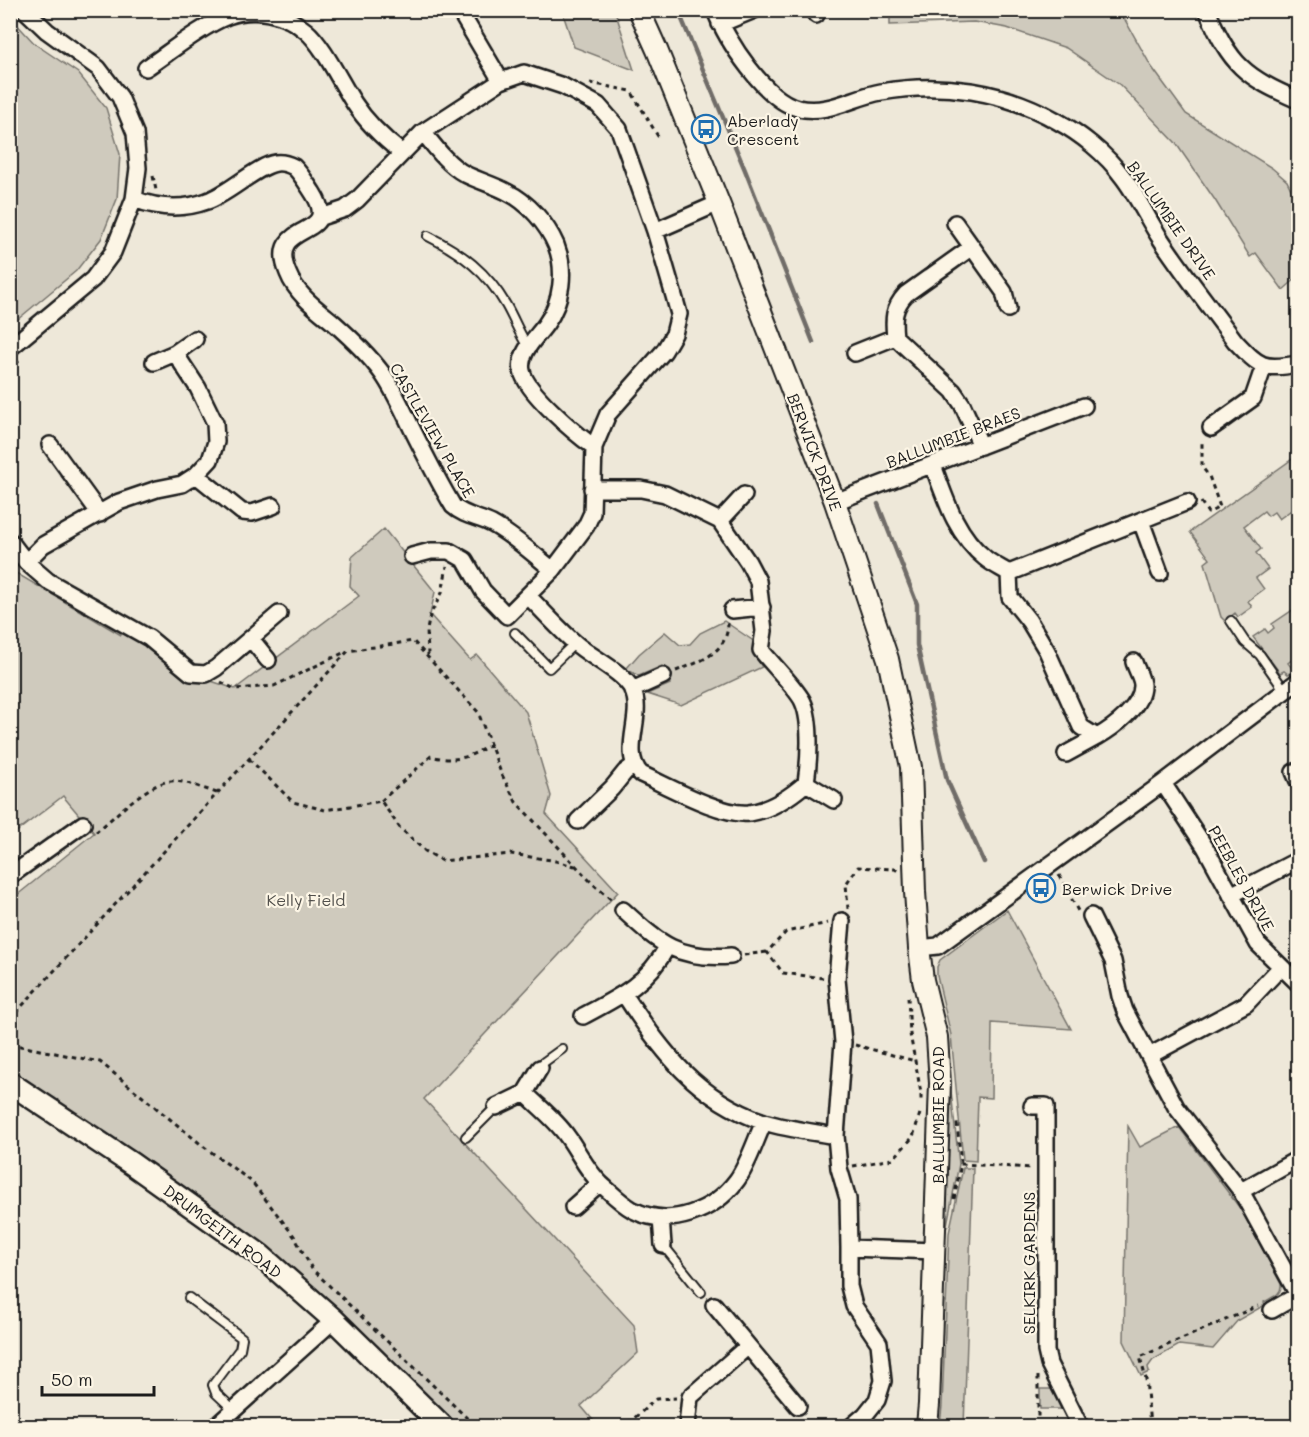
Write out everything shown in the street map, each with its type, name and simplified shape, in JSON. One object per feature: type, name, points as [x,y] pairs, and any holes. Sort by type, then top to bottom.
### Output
[{"type":"main road","name":"DRUMGEITH ROAD","points":[[10,1083],[132,1164],[260,1255],[334,1320],[442,1426]]},
{"type":"street","points":[[10,348],[93,279],[113,252],[134,199],[138,168],[135,133],[120,97],[98,68],[47,31],[25,10]]},
{"type":"street","points":[[459,10],[501,81]]},
{"type":"street","name":"BERWICK DRIVE","points":[[639,10],[719,203],[835,502],[888,659],[911,767],[919,948]]},
{"type":"street","name":"BALLUMBIE DRIVE","points":[[754,10],[718,17],[734,48],[748,67],[777,97],[796,108],[819,111],[880,92],[926,88],[967,89],[1016,102],[1057,121],[1093,146],[1122,176],[1161,239],[1235,341],[1264,366]]},
{"type":"street","points":[[1207,10],[1229,55],[1248,75],[1268,88],[1299,100]]},
{"type":"street","points":[[146,68],[230,15],[251,12],[275,14],[306,31],[325,55],[366,119],[402,153]]},
{"type":"street","points":[[134,199],[153,205],[191,205],[210,200],[268,165],[281,163],[288,164],[299,172],[320,204],[321,217],[345,209],[357,200],[423,132],[501,81],[524,73],[563,87],[598,105],[619,129],[655,231],[679,314],[674,334],[664,351],[608,414],[594,447],[592,513],[586,526],[553,570],[507,616],[483,591],[465,560],[449,551],[430,551],[412,556]]},
{"type":"street","points":[[423,132],[437,151],[464,173],[521,200],[546,227],[556,246],[561,273],[558,298],[548,321],[528,347],[523,360],[522,372],[530,386],[576,434],[594,447]]},
{"type":"street","points":[[655,231],[719,203]]},
{"type":"street","name":"CASTLEVIEW PLACE","points":[[321,217],[315,224],[295,234],[288,241],[284,258],[290,279],[307,300],[370,358],[383,374],[453,506],[461,513],[489,523],[508,534],[553,570]]},
{"type":"street","points":[[955,224],[1004,292],[1008,309]]},
{"type":"street","points":[[972,247],[906,294],[896,304],[893,319],[895,337],[953,391],[962,404],[981,446]]},
{"type":"street","points":[[855,352],[895,337]]},
{"type":"street","points":[[154,362],[174,353],[195,339]]},
{"type":"street","points":[[26,562],[43,545],[119,502],[157,489],[182,484],[196,475],[210,460],[216,442],[215,423],[198,388],[174,353]]},
{"type":"street","points":[[1211,428],[1253,398],[1264,366],[1299,364]]},
{"type":"street","name":"BALLUMBIE BRAES","points":[[835,502],[1084,406]]},
{"type":"street","points":[[50,445],[100,514]]},
{"type":"street","points":[[933,465],[949,509],[964,536],[984,557],[1009,573]]},
{"type":"street","points":[[196,475],[242,512],[252,513],[273,507]]},
{"type":"street","points":[[528,596],[574,643],[624,680],[632,690],[635,701],[634,742],[631,756],[633,766],[641,774],[724,811],[748,813],[770,808],[806,783],[808,726],[803,701],[761,650],[765,631],[758,581],[720,521],[665,495],[641,489],[592,489]]},
{"type":"street","points":[[720,521],[744,495]]},
{"type":"street","points":[[1009,573],[1187,502]]},
{"type":"street","points":[[1141,521],[1160,573]]},
{"type":"street","points":[[10,541],[26,562],[48,581],[149,638],[191,673],[206,674],[216,668],[279,614]]},
{"type":"street","points":[[1009,573],[1010,597],[1029,621],[1047,651],[1081,727],[1097,737]]},
{"type":"street","points":[[730,616],[762,607]]},
{"type":"street","points":[[251,639],[268,660]]},
{"type":"street","points":[[1066,754],[1118,725],[1136,704],[1142,685],[1134,662]]},
{"type":"street","points":[[632,690],[663,676]]},
{"type":"street","points":[[919,948],[938,946],[1299,681]]},
{"type":"street","points":[[578,821],[633,766]]},
{"type":"street","points":[[806,783],[834,800]]},
{"type":"street","name":"PEEBLES DRIVE","points":[[1163,783],[1205,847],[1258,944],[1280,968],[1299,983]]},
{"type":"street","points":[[10,876],[83,824]]},
{"type":"street","points":[[1231,895],[1299,860]]},
{"type":"street","points":[[623,910],[667,947],[707,958],[731,956]]},
{"type":"street","points":[[1091,916],[1113,961],[1125,1011],[1176,1107],[1241,1191],[1299,1295],[1272,1310]]},
{"type":"street","points":[[842,921],[837,979],[843,1042],[836,1136],[840,1168],[848,1200],[849,1286],[854,1306],[879,1343],[883,1381],[877,1400],[852,1426]]},
{"type":"street","points":[[583,1016],[624,994],[643,980],[658,965],[667,947]]},
{"type":"street","name":"BALLUMBIE ROAD","points":[[919,948],[937,1037],[940,1083],[936,1251],[927,1426]]},
{"type":"street","points":[[1149,1056],[1246,1004],[1280,968]]},
{"type":"street","points":[[624,994],[651,1036],[674,1064],[701,1089],[726,1105],[764,1122],[836,1136]]},
{"type":"street","points":[[496,1107],[525,1093],[540,1068]]},
{"type":"street","points":[[525,1093],[566,1134],[582,1162],[600,1183],[633,1210],[662,1218],[678,1218],[701,1210],[723,1197],[739,1178],[764,1122]]},
{"type":"street","name":"SELKIRK GARDENS","points":[[1032,1106],[1046,1106],[1046,1351],[1049,1364],[1080,1426]]},
{"type":"street","points":[[1241,1191],[1299,1159]]},
{"type":"street","points":[[573,1207],[600,1183]]},
{"type":"street","points":[[662,1218],[663,1245]]},
{"type":"street","points":[[849,1248],[936,1251]]},
{"type":"street","points":[[714,1305],[798,1406]]},
{"type":"street","points":[[216,1426],[334,1320]]},
{"type":"street","points":[[687,1426],[690,1398],[748,1346]]},
{"type":"lane","points":[[428,236],[458,253],[482,271],[505,304],[528,347]]},
{"type":"lane","points":[[1231,621],[1245,642],[1260,655],[1285,691]]},
{"type":"lane","points":[[515,633],[549,668],[574,643]]},
{"type":"lane","points":[[540,1068],[543,1062],[562,1049]]},
{"type":"lane","points":[[466,1137],[496,1107]]},
{"type":"lane","points":[[663,1245],[701,1292]]},
{"type":"lane","points":[[189,1298],[242,1338],[240,1349],[213,1385],[216,1394],[234,1410]]},
{"type":"path","points":[[563,87],[580,81],[631,91],[659,138]]},
{"type":"path","points":[[153,173],[157,193],[153,205]]},
{"type":"path","points":[[10,368],[25,356]]},
{"type":"path","points":[[1187,502],[1198,498],[1208,513],[1220,507],[1209,476],[1202,467],[1202,443],[1211,428]]},
{"type":"path","points":[[428,657],[427,630],[430,615],[442,593],[449,551]]},
{"type":"path","points":[[663,676],[709,657],[718,649],[728,630],[730,616]]},
{"type":"path","points":[[206,674],[235,690],[274,686],[348,651],[413,641],[478,712],[501,773],[516,802],[592,883],[623,910]]},
{"type":"path","points":[[10,1019],[348,651]]},
{"type":"path","points":[[249,759],[293,802],[325,810],[381,801],[431,756],[443,759],[463,759],[491,745]]},
{"type":"path","points":[[83,824],[94,833],[160,782],[177,781],[217,793]]},
{"type":"path","points":[[381,801],[400,828],[425,851],[443,861],[511,854],[551,860],[577,867]]},
{"type":"path","points":[[1053,863],[1079,913],[1091,916]]},
{"type":"path","points":[[731,956],[766,952],[786,932],[849,921],[846,884],[858,867],[894,869],[903,874]]},
{"type":"path","points":[[766,952],[783,973],[837,979]]},
{"type":"path","points":[[840,1168],[893,1159],[913,1137],[921,1110],[921,1093],[910,1034],[908,988]]},
{"type":"path","points":[[843,1042],[915,1060]]},
{"type":"path","points":[[10,1044],[100,1062],[203,1146],[252,1182],[294,1236],[312,1269],[468,1419],[480,1426]]},
{"type":"path","points":[[961,1164],[1046,1169]]},
{"type":"path","points":[[1150,1426],[1146,1379],[1140,1356],[1266,1303],[1272,1310]]},
{"type":"path","points":[[1038,1426],[1038,1368],[1049,1364]]},
{"type":"path","points":[[620,1426],[631,1421],[656,1399],[690,1398]]},
{"type":"green space","points":[[562,11],[615,11],[634,70],[574,47]]},
{"type":"green space","points":[[890,11],[1120,11],[1151,66],[1186,114],[1272,168],[1287,181],[1298,204],[1298,277],[1283,290],[1256,253],[1250,257],[1215,200],[1175,142],[1120,85],[1066,48],[1007,28],[974,22],[890,25]]},
{"type":"green space","points":[[11,18],[35,44],[78,73],[106,108],[120,154],[117,199],[101,239],[76,271],[11,325]]},
{"type":"green space","points":[[1298,455],[1298,505],[1279,519],[1274,512],[1268,516],[1264,511],[1244,526],[1261,549],[1256,553],[1268,569],[1256,578],[1264,589],[1248,601],[1252,607],[1238,617],[1235,613],[1225,621],[1221,617],[1205,563],[1210,559],[1190,532]]},
{"type":"green space","name":"Kelly Field","points":[[384,529],[435,592],[430,615],[470,660],[477,655],[526,712],[551,796],[546,814],[618,892],[424,1099],[634,1325],[638,1353],[581,1406],[598,1426],[453,1426],[281,1260],[220,1212],[11,1072],[11,900],[94,833],[63,796],[11,836],[11,570],[121,635],[124,631],[208,680],[235,689],[359,596],[350,586],[352,557]]},
{"type":"green space","points":[[1298,604],[1298,655],[1288,663],[1294,671],[1288,674],[1284,671],[1280,673],[1253,637],[1265,629],[1268,633],[1274,628],[1272,624]]},
{"type":"green space","points":[[724,621],[755,642],[753,652],[762,667],[681,705],[647,694],[670,684],[662,666],[639,676],[626,669],[639,654],[665,632],[680,645],[690,644],[700,633]]},
{"type":"green space","points":[[1007,910],[1071,1029],[992,1023],[991,1098],[978,1097],[976,1161],[963,1160],[951,1035],[937,976],[937,967],[940,960]]},
{"type":"green space","points":[[950,1082],[959,1164],[945,1235]]},
{"type":"green space","points":[[1128,1126],[1140,1147],[1179,1127],[1242,1211],[1281,1284],[1278,1293],[1264,1302],[1265,1305],[1238,1320],[1213,1349],[1179,1345],[1153,1360],[1148,1367],[1149,1372],[1141,1376],[1124,1341]]},
{"type":"green space","points":[[963,1168],[973,1168],[964,1426],[940,1426],[949,1233]]},
{"type":"green space","points":[[1040,1389],[1051,1389],[1062,1409],[1040,1409]]},
{"type":"waterway","points":[[678,10],[813,342]]},
{"type":"waterway","points":[[878,504],[917,604],[917,645],[947,780],[984,862]]},
{"type":"place","name":"Aberlady Crescent","points":[[706,129]]},
{"type":"place","name":"Berwick Drive","points":[[1041,888]]}]
